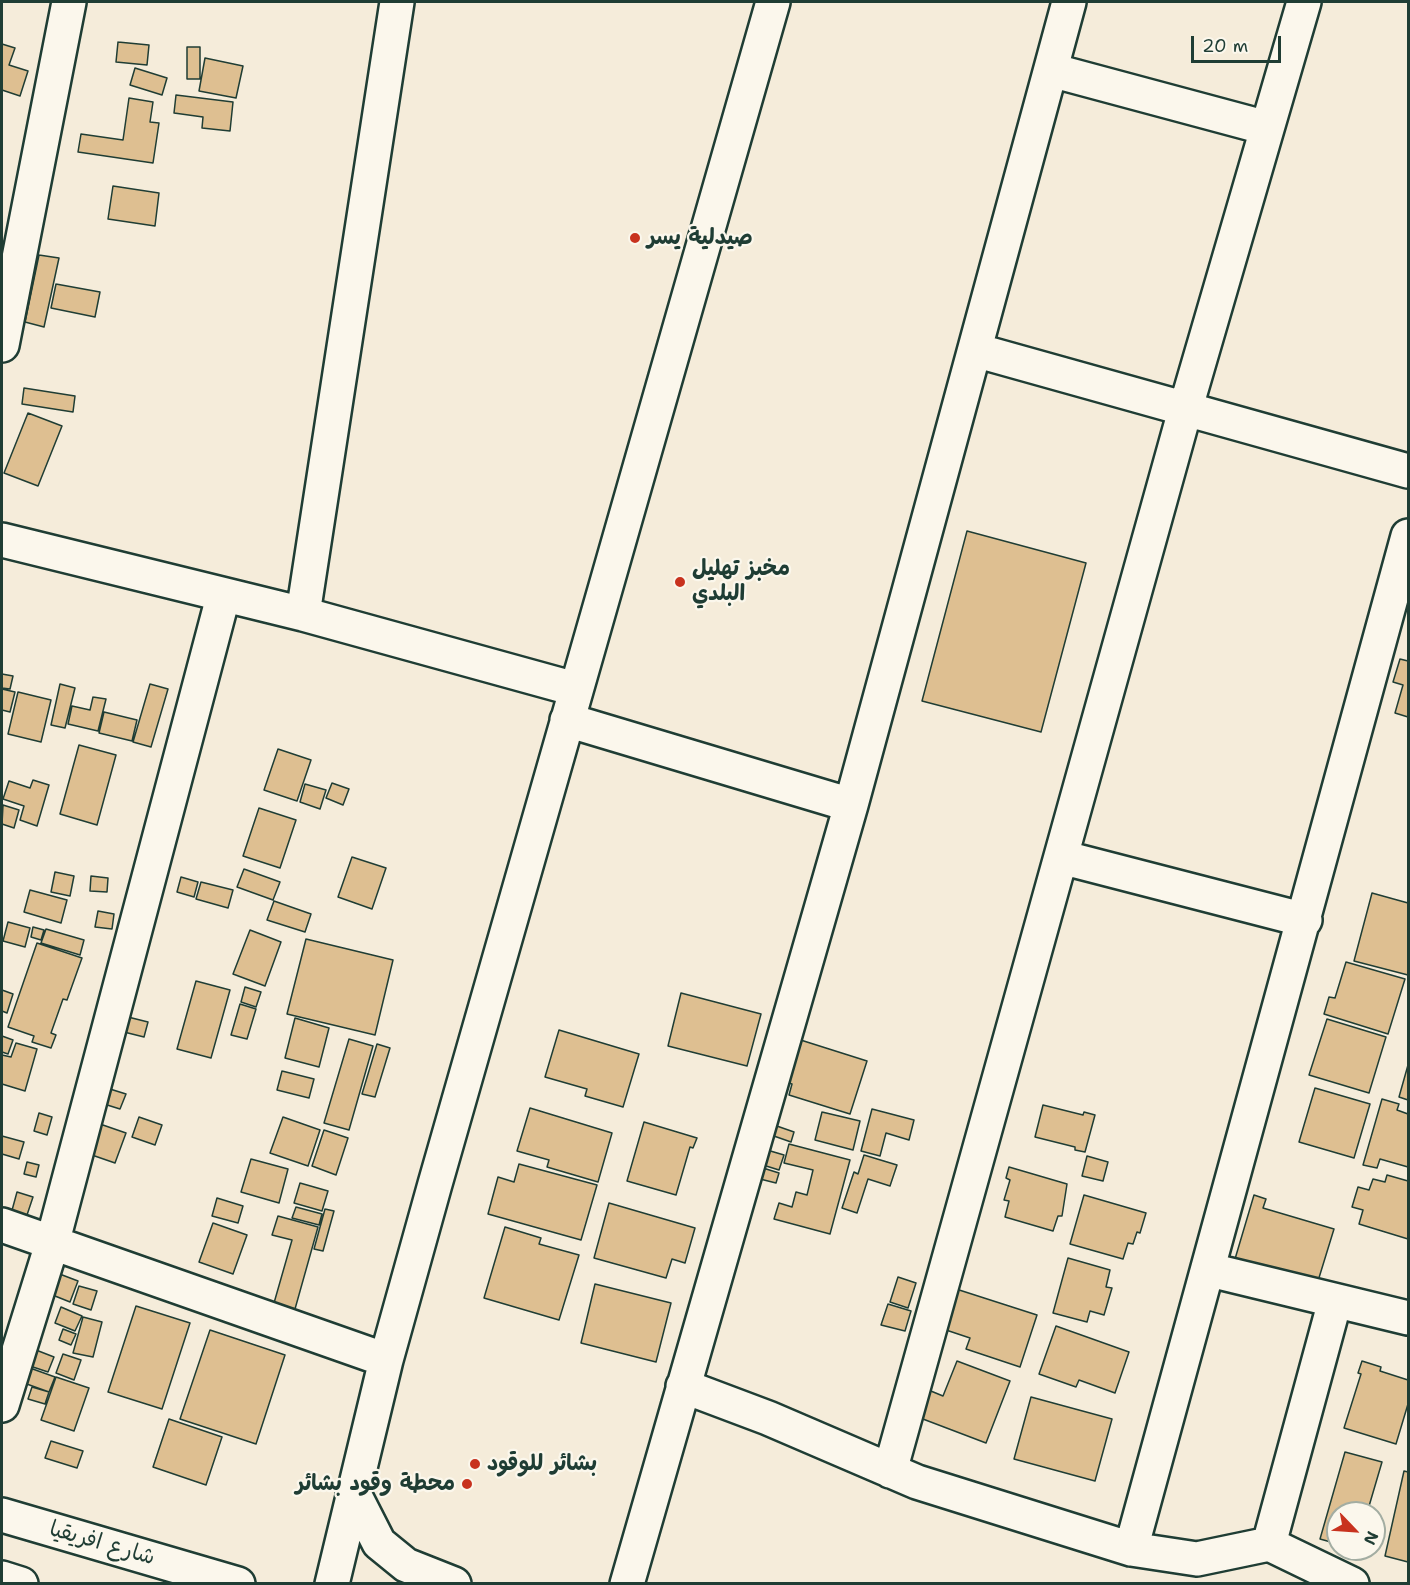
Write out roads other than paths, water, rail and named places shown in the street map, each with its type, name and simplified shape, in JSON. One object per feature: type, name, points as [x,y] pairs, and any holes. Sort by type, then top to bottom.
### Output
[{"type":"street","points":[[2,345],[69,2]]},
{"type":"street","points":[[303,614],[397,2]]},
{"type":"street","points":[[332,1584],[386,1360],[575,689],[773,2]]},
{"type":"street","points":[[627,1584],[851,805],[1069,2]]},
{"type":"street","points":[[890,1471],[1186,407],[1304,2]]},
{"type":"street","points":[[1051,70],[1267,128]]},
{"type":"street","points":[[975,350],[1186,407],[1408,471]]},
{"type":"street","points":[[1131,1549],[1210,1269],[1408,536]]},
{"type":"street","points":[[2,540],[223,597],[303,614],[575,689]]},
{"type":"street","points":[[2,1405],[52,1244],[223,597]]},
{"type":"street","points":[[567,720],[851,805]]},
{"type":"street","points":[[1061,857],[1305,920]]},
{"type":"street","points":[[2,1225],[386,1360]]},
{"type":"street","points":[[1210,1269],[1408,1318]]},
{"type":"street","points":[[1269,1544],[1335,1301]]},
{"type":"street","points":[[683,1386],[768,1418],[917,1482],[1131,1549],[1197,1559],[1269,1544],[1352,1584]]},
{"type":"street","points":[[353,1492],[379,1543],[406,1565],[454,1584]]},
{"type":"street","name":"شارع افريقيا","points":[[2,1515],[238,1584]]},
{"type":"place","name":"صيدلية يسر","points":[[635,238]]},
{"type":"place","name":"مخبز تهليل البلدي","points":[[680,582]]},
{"type":"place","name":"بشائر للوقود","points":[[475,1464]]},
{"type":"place","name":"محطة وقود بشائر","points":[[467,1484]]}]
